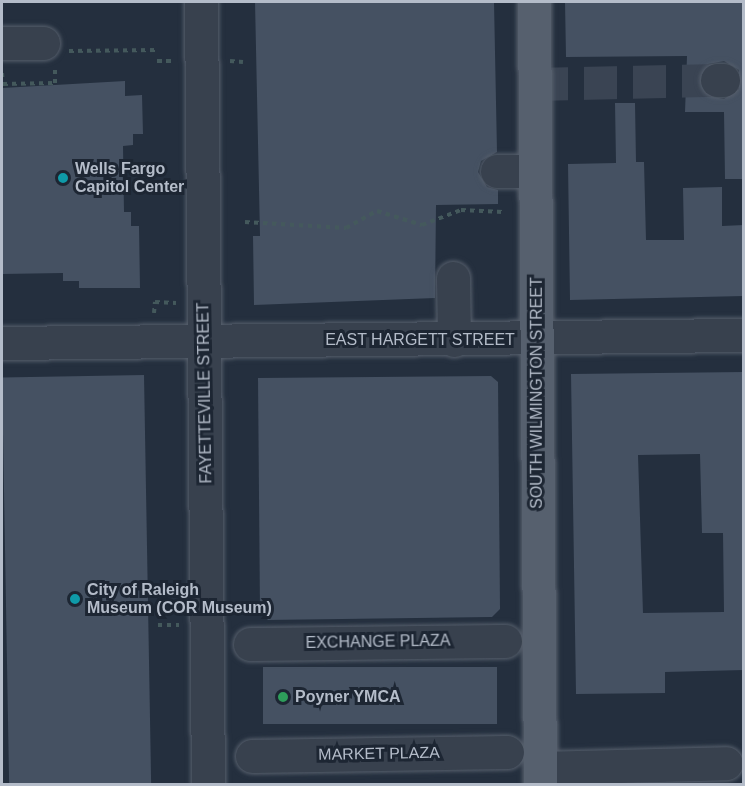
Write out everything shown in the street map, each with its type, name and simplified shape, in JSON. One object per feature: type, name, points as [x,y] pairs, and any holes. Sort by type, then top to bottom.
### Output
[{"type":"main road","name":"SOUTH WILMINGTON STREET","points":[[534,2],[540,776]]},
{"type":"street","name":"FAYETTEVILLE STREET","points":[[201,2],[208,784]]},
{"type":"street","points":[[2,43],[55,52]]},
{"type":"street","points":[[497,171],[535,171]]},
{"type":"street","points":[[453,278],[454,340]]},
{"type":"street","name":"EAST HARGETT STREET","points":[[2,343],[537,340],[744,335]]},
{"type":"street","name":"EXCHANGE PLAZA","points":[[250,644],[506,640]]},
{"type":"street","name":"MARKET PLAZA","points":[[252,756],[507,752]]},
{"type":"street","points":[[540,776],[726,763]]},
{"type":"path","points":[[2,73],[3,84],[55,83],[55,52],[157,50]]},
{"type":"path","points":[[157,62],[175,61]]},
{"type":"path","points":[[223,61],[243,62]]},
{"type":"path","points":[[245,222],[346,228],[377,211],[422,225],[461,210],[503,212]]},
{"type":"path","points":[[154,313],[155,302],[178,303]]},
{"type":"path","points":[[158,625],[182,625]]},
{"type":"building","points":[[255,2],[494,2],[497,152],[481,161],[478,172],[487,187],[498,190],[498,204],[436,205],[435,298],[254,305],[253,236],[260,236]]},
{"type":"building","points":[[565,2],[744,2],[744,179],[725,179],[724,112],[685,112],[687,56],[566,57]],"holes":[[[724,61],[739,70],[739,89],[724,99],[708,96],[701,89],[701,71],[708,64]]]},
{"type":"building","name":"Wells Fargo Capitol Center","points":[[125,81],[125,96],[142,95],[143,134],[133,134],[133,145],[123,146],[124,212],[131,212],[131,226],[139,226],[140,288],[79,288],[79,281],[63,281],[63,273],[2,274],[2,88]]},
{"type":"building","points":[[615,103],[635,103],[636,162],[644,162],[646,240],[684,240],[683,188],[722,187],[722,226],[744,225],[744,296],[570,300],[568,164],[616,163]]},
{"type":"building","points":[[744,372],[744,670],[665,672],[665,693],[576,694],[571,374]],"holes":[[[700,454],[702,533],[723,533],[724,612],[643,613],[638,455]]]},
{"type":"building","points":[[144,375],[151,784],[9,784],[2,377]]},
{"type":"building","points":[[491,376],[498,382],[500,609],[492,617],[268,620],[260,611],[258,378]]},
{"type":"building","points":[[263,667],[497,667],[497,724],[263,724]]},
{"type":"tunnel","points":[[535,84],[717,80]]},
{"type":"place","name":"Wells Fargo Capitol Center","points":[[63,178]]},
{"type":"place","name":"City of Raleigh Museum (COR Museum)","points":[[75,599]]},
{"type":"place","name":"Poyner YMCA","points":[[283,697]]}]
